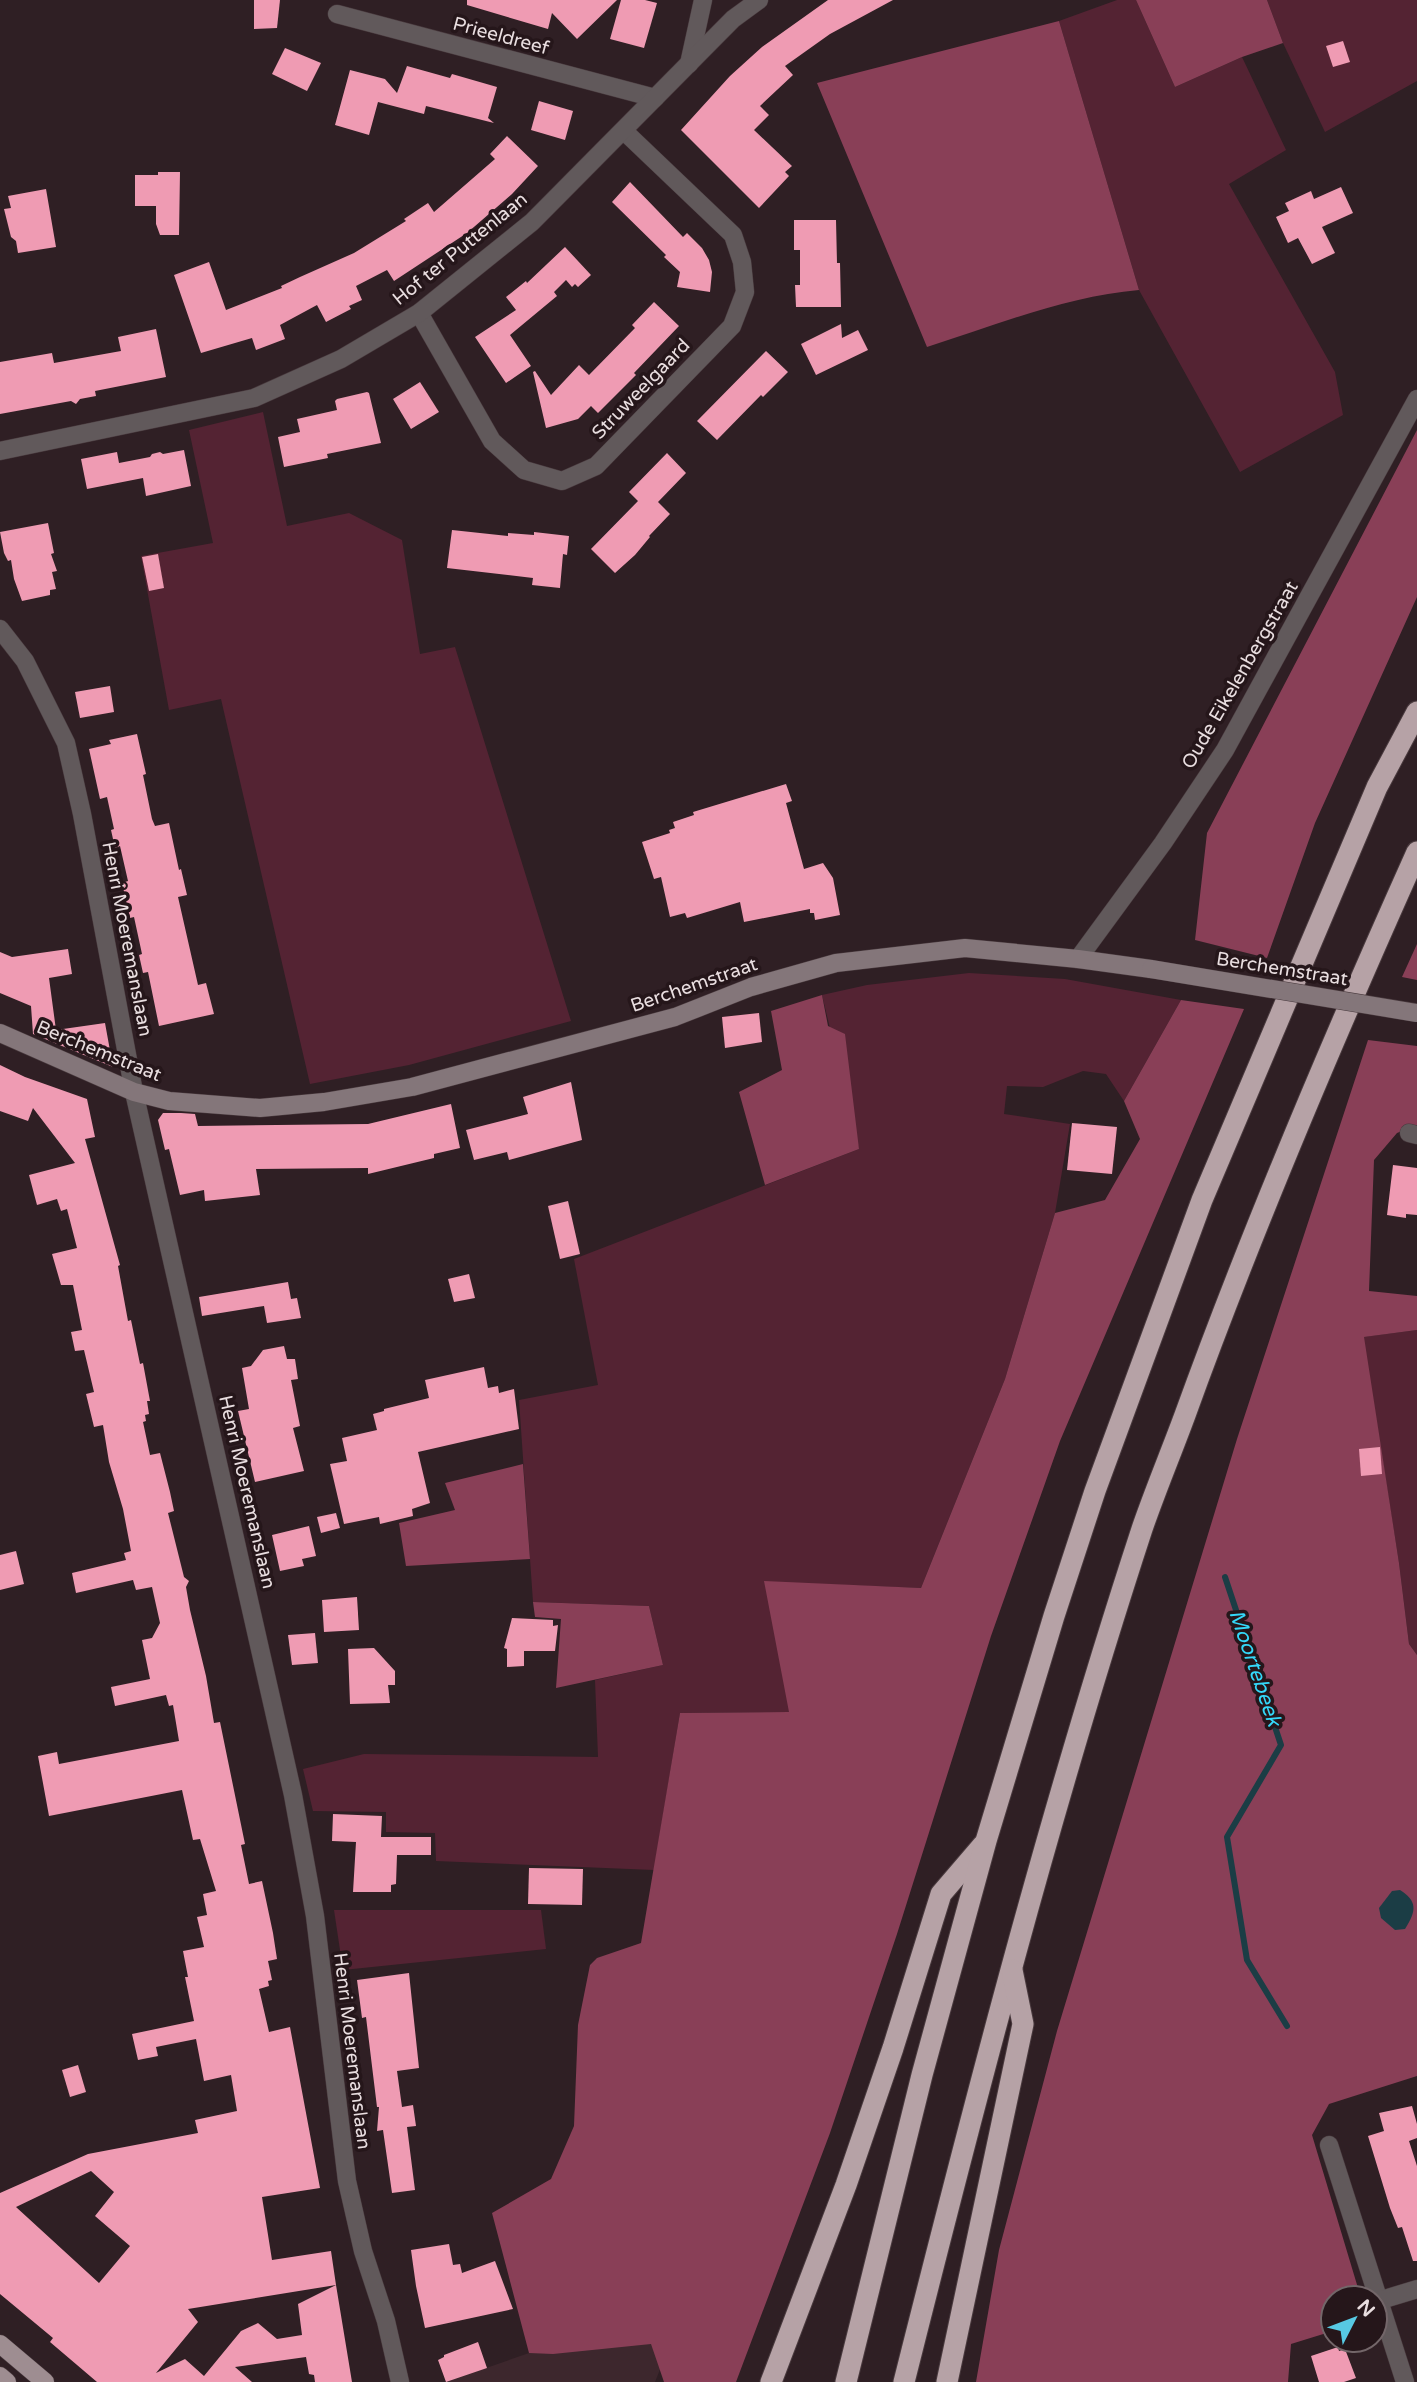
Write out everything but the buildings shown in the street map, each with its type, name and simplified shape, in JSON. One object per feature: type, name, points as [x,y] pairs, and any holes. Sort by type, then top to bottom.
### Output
[{"type":"highway","points":[[846,2382],[922,2074],[986,1841],[1095,1491],[1202,1200],[1377,787],[1417,712]]},
{"type":"highway","points":[[904,2382],[1011,1965],[1143,1525],[1214,1331],[1355,990],[1417,852]]},
{"type":"highway","points":[[771,2382],[846,2185],[893,2048],[941,1894],[986,1841]]},
{"type":"highway","points":[[947,2382],[1023,2024],[1011,1965]]},
{"type":"main road","points":[[0,2344],[45,2382]]},
{"type":"main road","points":[[0,2376],[7,2382]]},
{"type":"street","points":[[689,64],[702,0]]},
{"type":"street","name":"Hof ter Puttenlaan","points":[[0,451],[254,398],[341,359],[419,313],[532,222],[733,19],[759,0]]},
{"type":"street","name":"Prieeldreef","points":[[337,14],[655,98]]},
{"type":"street","name":"Struweelgaard","points":[[419,313],[492,441],[523,470],[562,481],[596,466],[732,326],[745,292],[743,262],[733,235],[624,131]]},
{"type":"street","name":"Oude Eikelenbergstraat","points":[[1078,959],[1163,843],[1225,750],[1417,399]]},
{"type":"street","name":"Henri Moeremanslaan","points":[[0,629],[25,661],[66,743],[82,814],[134,1092],[293,1796],[315,1916],[348,2181],[363,2251],[386,2321],[400,2382]]},
{"type":"street","name":"Berchemstraat","points":[[0,1033],[134,1092],[169,1101],[260,1108],[324,1102],[412,1087],[675,1017],[751,987],[836,963],[965,948],[1152,969],[1417,1013]]},
{"type":"street","points":[[1329,2145],[1373,2284]]},
{"type":"street","points":[[1389,2298],[1417,2289]]},
{"type":"street","points":[[1389,2334],[1405,2382]]},
{"type":"shaded area","points":[[1117,0],[1136,0],[1175,87],[1242,57],[1286,150],[1229,184],[1335,372],[1343,415],[1240,472],[1139,290],[1059,21]]},
{"type":"shaded area","points":[[1136,0],[1267,0],[1283,43],[1242,57],[1175,87]]},
{"type":"shaded area","points":[[1267,0],[1417,0],[1417,81],[1325,132],[1283,43]]},
{"type":"shaded area","points":[[1059,21],[1139,290],[1058,305],[927,347],[817,83]]},
{"type":"shaded area","points":[[263,412],[287,526],[349,513],[402,540],[420,654],[455,647],[571,1021],[409,1065],[310,1084],[221,699],[169,710],[141,556],[213,543],[189,430]]},
{"type":"shaded area","points":[[1417,430],[1417,597],[1315,823],[1267,958],[1195,940],[1207,833]]},
{"type":"shaded area","points":[[1417,944],[1417,980],[1402,977]]},
{"type":"shaded area","points":[[969,973],[1065,979],[1181,1000],[1124,1101],[1106,1074],[1083,1071],[1043,1087],[1007,1086],[1004,1114],[1070,1124],[1055,1213],[1005,1379],[921,1588],[765,1582],[790,1712],[680,1713],[654,1870],[436,1861],[435,1833],[386,1832],[386,1812],[313,1811],[303,1769],[364,1754],[598,1757],[595,1680],[663,1665],[649,1606],[533,1602],[519,1400],[598,1385],[574,1259],[859,1149],[822,995],[867,985]]},
{"type":"shaded area","points":[[822,995],[828,1026],[845,1034],[859,1149],[765,1185],[739,1092],[782,1070],[771,1011]]},
{"type":"shaded area","points":[[1181,1000],[1244,1009],[1060,1441],[991,1636],[897,1934],[830,2133],[736,2382],[664,2382],[651,2344],[553,2354],[529,2353],[492,2213],[551,2179],[574,2126],[578,2025],[590,1965],[597,1958],[641,1943],[680,1713],[789,1712],[764,1581],[921,1588],[1005,1379],[1055,1213],[1105,1200],[1140,1139],[1124,1101]]},
{"type":"shaded area","points":[[1368,1040],[1417,1046],[1417,1125],[1397,1133],[1374,1160],[1369,1291],[1417,1296],[1417,1330],[1364,1337],[1409,1644],[1417,1655],[1417,2076],[1329,2104],[1312,2135],[1357,2284],[1319,2284],[1319,2335],[1291,2344],[1288,2382],[976,2382],[999,2250],[1057,2031],[1237,1439]]},
{"type":"shaded area","points":[[1417,1330],[1417,1655],[1409,1644],[1399,1563],[1363,1337]]},
{"type":"shaded area","points":[[523,1464],[530,1559],[406,1566],[399,1523],[455,1510],[445,1483]]},
{"type":"shaded area","points":[[533,1602],[649,1606],[663,1665],[556,1688],[561,1619],[535,1617]]},
{"type":"shaded area","points":[[334,1910],[541,1910],[546,1949],[343,1970]]},
{"type":"shaded area","points":[[673,2337],[655,2382],[446,2382],[529,2353]]},
{"type":"water","points":[[1400,1890],[1410,1898],[1413,1911],[1405,1929],[1395,1930],[1381,1918],[1379,1908],[1392,1891]]},
{"type":"waterway","name":"Moortebeek","points":[[1225,1577],[1281,1745],[1227,1837],[1247,1960],[1287,2026]]}]
